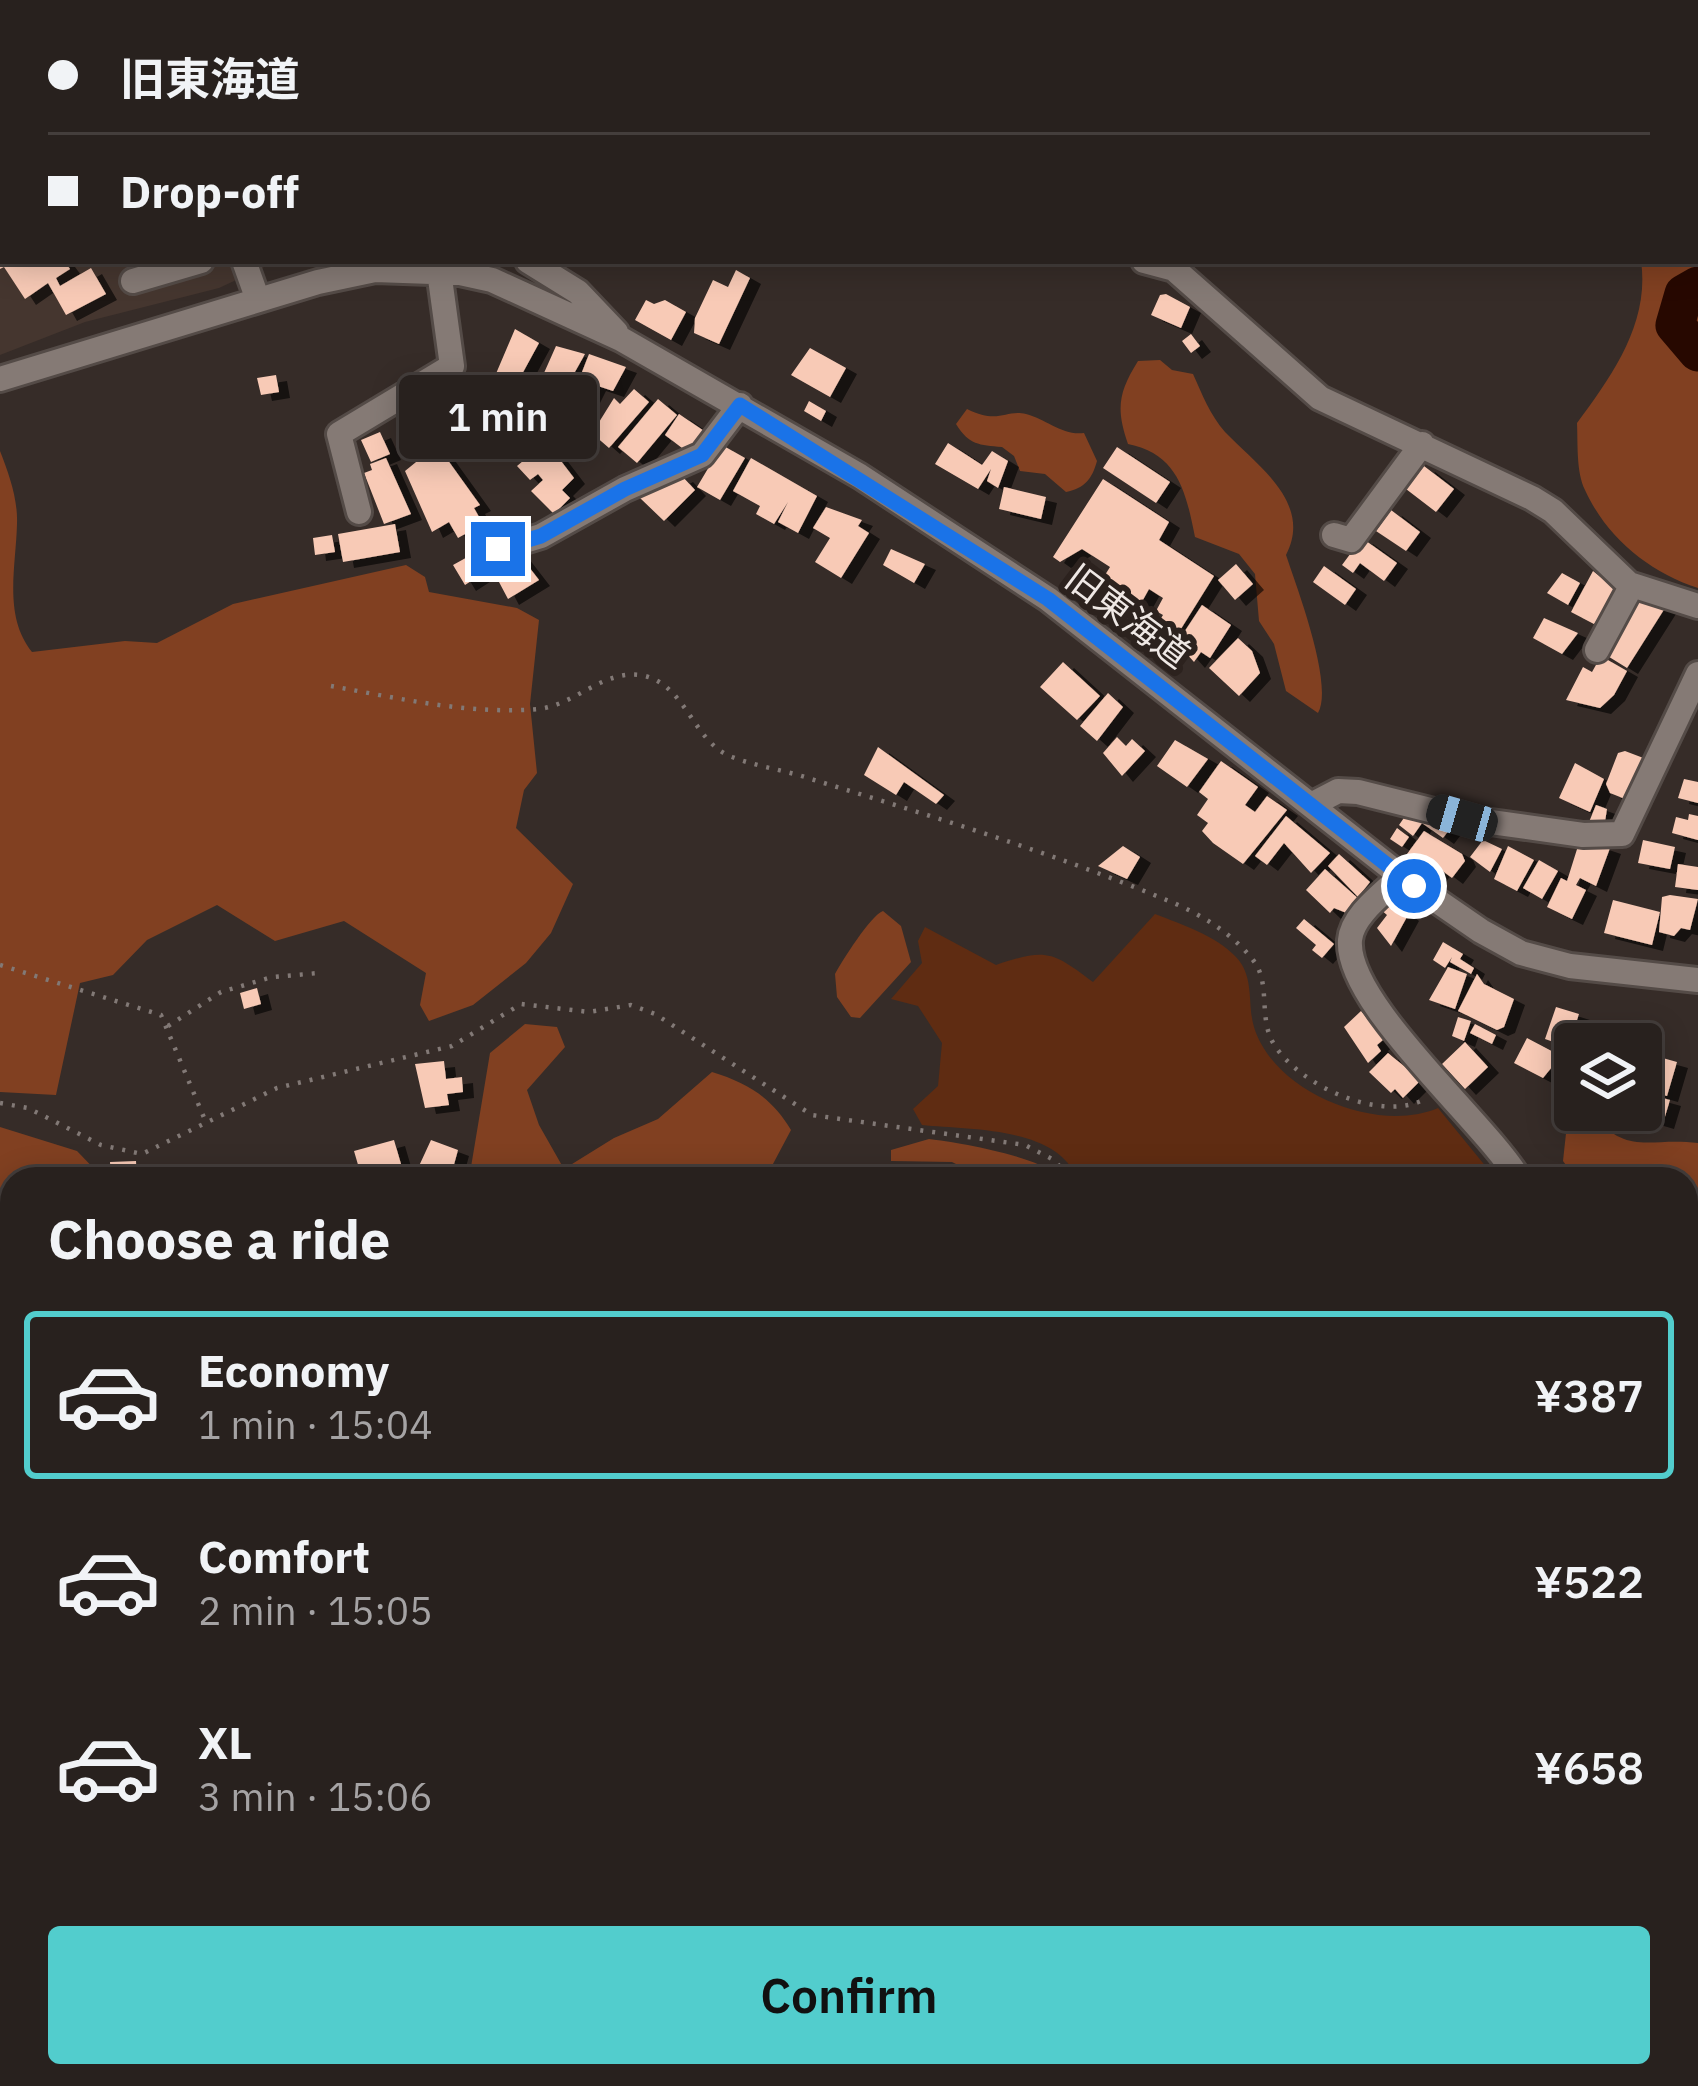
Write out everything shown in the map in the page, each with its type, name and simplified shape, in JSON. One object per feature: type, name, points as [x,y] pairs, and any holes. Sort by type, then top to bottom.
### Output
[{"type":"street","points":[[133,281],[191,264]]},
{"type":"street","points":[[245,264],[258,300]]},
{"type":"street","name":"旧東海道","points":[[533,264],[578,292],[621,339],[740,405],[1048,599],[1401,876],[1521,953],[1570,966],[1698,980]]},
{"type":"street","points":[[1155,264],[1174,269],[1320,398],[1553,511],[1632,586],[1698,606]]},
{"type":"street","points":[[0,379],[376,266],[492,280],[621,339]]},
{"type":"street","points":[[358,512],[339,434],[452,366],[439,271]]},
{"type":"street","points":[[498,549],[541,536],[625,489],[702,455],[740,405]]},
{"type":"street","points":[[1334,535],[1351,540],[1423,444]]},
{"type":"street","points":[[1597,650],[1632,586]]},
{"type":"street","points":[[1313,804],[1339,791],[1358,792],[1462,818],[1622,834],[1698,674]]},
{"type":"street","points":[[1401,876],[1354,923],[1352,954],[1389,1027],[1444,1084],[1510,1167]]},
{"type":"path","points":[[331,686],[404,700],[525,710],[544,709],[602,683],[645,676],[671,691],[721,753],[990,837],[1166,899],[1221,928],[1256,963],[1263,984],[1262,1013],[1274,1045],[1305,1076],[1326,1089],[1381,1105],[1417,1104],[1444,1084]]},
{"type":"path","points":[[0,965],[152,1012],[168,1026],[206,1122]]},
{"type":"path","points":[[168,1026],[221,992],[272,977],[319,973]]},
{"type":"path","points":[[0,1103],[28,1108],[70,1133],[126,1153],[153,1151],[277,1088],[452,1046],[521,1004],[589,1012],[631,1005],[655,1013],[812,1115],[1025,1145],[1060,1167]]},
{"type":"shaded area","points":[[0,264],[271,264],[219,288],[85,322],[0,355]]},
{"type":"shaded area","points":[[1641,264],[1698,264],[1698,588],[1663,573],[1631,551],[1605,523],[1582,483],[1577,423],[1625,348],[1640,306]]},
{"type":"shaded area","points":[[1160,360],[1172,370],[1193,374],[1220,425],[1266,472],[1287,502],[1292,536],[1286,555],[1318,659],[1322,700],[1318,713],[1286,691],[1274,644],[1259,621],[1255,574],[1239,554],[1195,537],[1177,477],[1158,456],[1128,444],[1121,411],[1126,383],[1138,361]]},
{"type":"shaded area","points":[[967,409],[987,416],[1026,414],[1069,432],[1084,433],[1097,461],[1093,473],[1083,485],[1066,492],[1045,474],[1020,471],[1014,456],[1002,447],[975,443],[965,436],[956,424]]},
{"type":"shaded area","points":[[0,451],[17,515],[14,607],[32,652],[125,641],[157,643],[233,604],[406,565],[425,577],[429,592],[517,608],[539,620],[530,704],[537,773],[524,790],[516,828],[573,884],[551,933],[526,963],[473,1005],[429,1021],[420,1005],[426,973],[344,921],[275,941],[217,905],[147,940],[113,975],[80,983],[56,1095],[0,1092]]},
{"type":"shaded area","points":[[883,911],[901,926],[911,962],[860,1018],[851,1017],[837,997],[835,974],[864,929]]},
{"type":"shaded area","points":[[1155,914],[1209,937],[1242,965],[1254,1027],[1283,1071],[1331,1102],[1359,1111],[1414,1115],[1438,1108],[1486,1167],[1070,1167],[1051,1149],[1032,1140],[986,1130],[922,1125],[913,1109],[938,1086],[942,1043],[918,1006],[891,999],[922,963],[918,941],[925,927],[996,965],[1026,956],[1048,956],[1093,982]]},
{"type":"shaded area","points":[[525,1024],[557,1027],[565,1047],[527,1090],[539,1125],[563,1167],[471,1167],[490,1053]]},
{"type":"shaded area","points":[[712,1072],[758,1093],[791,1130],[771,1167],[567,1167],[614,1138],[658,1119]]},
{"type":"shaded area","points":[[0,1127],[77,1151],[92,1167],[0,1167]]},
{"type":"shaded area","points":[[1566,1131],[1610,1131],[1640,1142],[1698,1143],[1698,1167],[1567,1167],[1563,1161]]},
{"type":"shaded area","points":[[929,1139],[980,1147],[1044,1167],[891,1161],[891,1150]]},
{"type":"building","points":[[0,264],[66,264],[70,269],[56,278],[60,286],[91,268],[106,294],[66,315],[48,283],[25,299],[4,267],[0,269]]},
{"type":"building","points":[[736,270],[750,278],[719,344],[694,333],[695,318],[713,280],[728,287]]},
{"type":"building","points":[[1160,295],[1190,307],[1181,328],[1151,315]]},
{"type":"building","points":[[646,300],[654,304],[665,300],[686,312],[671,340],[635,320]]},
{"type":"building","points":[[515,329],[539,343],[515,387],[495,376]]},
{"type":"building","points":[[1191,334],[1200,346],[1191,353],[1182,341]]},
{"type":"building","points":[[556,346],[585,354],[562,395],[540,382]]},
{"type":"building","points":[[810,348],[846,368],[830,397],[791,375]]},
{"type":"building","points":[[589,354],[626,367],[613,391],[595,385],[579,417],[562,402],[577,385]]},
{"type":"building","points":[[276,375],[279,392],[261,395],[257,378]]},
{"type":"building","points":[[452,382],[465,402],[433,426],[418,405]]},
{"type":"building","points":[[634,389],[649,402],[609,448],[594,435],[596,427],[614,398],[620,404]]},
{"type":"building","points":[[658,399],[677,415],[637,463],[618,447]]},
{"type":"building","points":[[809,401],[826,411],[821,421],[804,411]]},
{"type":"building","points":[[462,410],[471,426],[448,441],[438,425]]},
{"type":"building","points":[[522,410],[574,478],[562,490],[570,498],[554,514],[531,491],[543,480],[538,474],[530,480],[517,466],[523,461],[498,432]]},
{"type":"building","points":[[416,412],[433,439],[413,450],[407,433],[402,436],[396,426]]},
{"type":"building","points":[[679,414],[710,435],[695,458],[665,435]]},
{"type":"building","points":[[380,432],[390,454],[371,462],[361,440]]},
{"type":"building","points":[[948,443],[982,465],[992,451],[1008,461],[998,488],[987,481],[991,469],[978,489],[935,464]]},
{"type":"building","points":[[437,445],[480,505],[474,508],[483,524],[458,538],[449,522],[432,532],[405,471]]},
{"type":"building","points":[[722,445],[745,458],[720,500],[697,487]]},
{"type":"building","points":[[1117,447],[1170,482],[1156,503],[1103,468]]},
{"type":"building","points":[[386,458],[411,514],[384,524],[364,473],[372,470],[370,464]]},
{"type":"building","points":[[751,458],[817,496],[798,533],[778,522],[788,502],[774,524],[756,514],[760,506],[733,491]]},
{"type":"building","points":[[1424,466],[1454,489],[1436,512],[1406,489]]},
{"type":"building","points":[[682,476],[695,490],[664,521],[640,498]]},
{"type":"building","points":[[1103,479],[1169,522],[1159,540],[1214,576],[1164,656],[1146,643],[1163,615],[1156,611],[1163,598],[1149,589],[1134,616],[1095,591],[1110,567],[1082,549],[1060,562],[1053,557]]},
{"type":"building","points":[[1004,487],[1046,497],[1041,519],[999,509]]},
{"type":"building","points":[[826,507],[862,520],[858,526],[869,533],[841,578],[815,562],[830,538],[813,528]]},
{"type":"building","points":[[1391,510],[1420,532],[1406,551],[1376,531]]},
{"type":"building","points":[[395,524],[400,552],[343,562],[338,534]]},
{"type":"building","points":[[332,535],[335,552],[315,555],[313,538]]},
{"type":"building","points":[[1362,538],[1397,563],[1384,581],[1360,563],[1353,573],[1342,565]]},
{"type":"building","points":[[515,549],[539,580],[508,599],[490,565]]},
{"type":"building","points":[[891,549],[925,564],[914,583],[883,565]]},
{"type":"building","points":[[471,555],[482,574],[465,585],[453,565]]},
{"type":"building","points":[[1236,564],[1253,584],[1235,600],[1218,580]]},
{"type":"building","points":[[1324,566],[1356,589],[1345,605],[1313,582]]},
{"type":"building","points":[[1593,571],[1618,591],[1594,624],[1571,612]]},
{"type":"building","points":[[1562,573],[1580,583],[1568,605],[1547,593]]},
{"type":"building","points":[[1639,597],[1665,608],[1627,668],[1606,655]]},
{"type":"building","points":[[1202,605],[1231,625],[1210,658],[1201,652],[1194,662],[1177,643]]},
{"type":"building","points":[[1544,618],[1578,633],[1562,654],[1533,638]]},
{"type":"building","points":[[1238,638],[1252,651],[1260,673],[1239,696],[1209,668]]},
{"type":"building","points":[[1601,656],[1627,671],[1614,695],[1600,708],[1566,700],[1583,667],[1592,672]]},
{"type":"building","points":[[1063,662],[1100,696],[1077,720],[1040,687]]},
{"type":"building","points":[[1108,693],[1123,707],[1097,741],[1080,726]]},
{"type":"building","points":[[1117,737],[1126,746],[1132,739],[1145,751],[1122,776],[1103,753]]},
{"type":"building","points":[[1175,740],[1208,759],[1187,787],[1157,766]]},
{"type":"building","points":[[878,747],[944,795],[936,804],[904,782],[896,795],[864,775]]},
{"type":"building","points":[[1618,753],[1646,759],[1630,801],[1610,793],[1606,784]]},
{"type":"building","points":[[1221,761],[1258,787],[1245,805],[1255,812],[1267,796],[1287,810],[1243,864],[1213,843],[1202,831],[1208,823],[1197,815],[1208,799],[1199,792]]},
{"type":"building","points":[[1575,763],[1604,779],[1590,812],[1559,798]]},
{"type":"building","points":[[1684,779],[1698,782],[1698,803],[1678,798]]},
{"type":"building","points":[[1596,805],[1607,809],[1604,828],[1589,822]]},
{"type":"building","points":[[1408,812],[1452,826],[1443,838],[1422,823],[1413,836],[1399,825]]},
{"type":"building","points":[[1689,814],[1698,816],[1698,840],[1672,833],[1676,817],[1688,820]]},
{"type":"building","points":[[1286,816],[1330,853],[1311,873],[1284,843],[1267,865],[1255,856]]},
{"type":"building","points":[[1397,828],[1409,837],[1402,847],[1390,839]]},
{"type":"building","points":[[1424,831],[1462,854],[1465,861],[1452,878],[1440,869],[1435,876],[1407,854]]},
{"type":"building","points":[[1483,840],[1502,849],[1490,872],[1470,857]]},
{"type":"building","points":[[1643,840],[1675,847],[1670,869],[1638,863]]},
{"type":"building","points":[[1589,841],[1610,848],[1596,886],[1580,878],[1576,885],[1586,890],[1572,919],[1547,907],[1561,878],[1567,881],[1578,846],[1586,849]]},
{"type":"building","points":[[1123,846],[1140,857],[1127,879],[1098,866]]},
{"type":"building","points":[[1508,846],[1534,860],[1517,891],[1494,879]]},
{"type":"building","points":[[1339,854],[1370,882],[1358,897],[1328,866]]},
{"type":"building","points":[[1539,860],[1558,871],[1542,899],[1523,888]]},
{"type":"building","points":[[1678,864],[1698,867],[1698,890],[1675,887]]},
{"type":"building","points":[[1325,869],[1361,901],[1349,914],[1334,908],[1330,913],[1306,890]]},
{"type":"building","points":[[1662,897],[1698,899],[1690,930],[1681,928],[1674,936],[1659,932]]},
{"type":"building","points":[[1388,899],[1408,915],[1391,946],[1377,928],[1387,915],[1380,909]]},
{"type":"building","points":[[1613,900],[1660,912],[1652,945],[1604,933]]},
{"type":"building","points":[[1304,919],[1334,944],[1322,958],[1312,950],[1316,945],[1296,928]]},
{"type":"building","points":[[1443,942],[1463,954],[1460,959],[1474,968],[1471,974],[1450,962],[1452,957],[1445,968],[1433,960]]},
{"type":"building","points":[[1448,967],[1467,974],[1455,1009],[1429,1000]]},
{"type":"building","points":[[1477,974],[1484,984],[1514,999],[1504,1027],[1497,1030],[1458,1011]]},
{"type":"building","points":[[257,988],[261,1004],[244,1009],[240,993]]},
{"type":"building","points":[[1556,1007],[1579,1014],[1576,1023],[1554,1023],[1554,1042],[1545,1039]]},
{"type":"building","points":[[1361,1011],[1384,1039],[1377,1045],[1381,1051],[1368,1063],[1344,1027]]},
{"type":"building","points":[[1458,1017],[1471,1021],[1464,1041],[1452,1036]]},
{"type":"building","points":[[1475,1024],[1496,1035],[1492,1044],[1470,1033]]},
{"type":"building","points":[[1527,1038],[1554,1052],[1554,1065],[1543,1078],[1514,1063]]},
{"type":"building","points":[[1465,1042],[1488,1067],[1465,1089],[1442,1064]]},
{"type":"building","points":[[1388,1053],[1421,1080],[1403,1098],[1369,1072]]},
{"type":"building","points":[[1662,1058],[1677,1062],[1667,1096],[1662,1095]]},
{"type":"building","points":[[444,1061],[446,1079],[462,1077],[463,1092],[447,1094],[449,1105],[425,1108],[415,1064]]},
{"type":"building","points":[[1662,1098],[1670,1100],[1662,1123]]},
{"type":"building","points":[[394,1140],[401,1164],[359,1167],[354,1151]]},
{"type":"building","points":[[431,1140],[458,1150],[453,1167],[419,1167]]},
{"type":"building","points":[[136,1161],[136,1167],[110,1167],[110,1162]]},
{"type":"waterway","points":[[1698,286],[1684,294],[1675,325],[1698,352]]},
{"type":"route","points":[[498,549],[541,536],[625,489],[702,455],[740,405],[860,476],[1048,599],[1414,886]]}]
